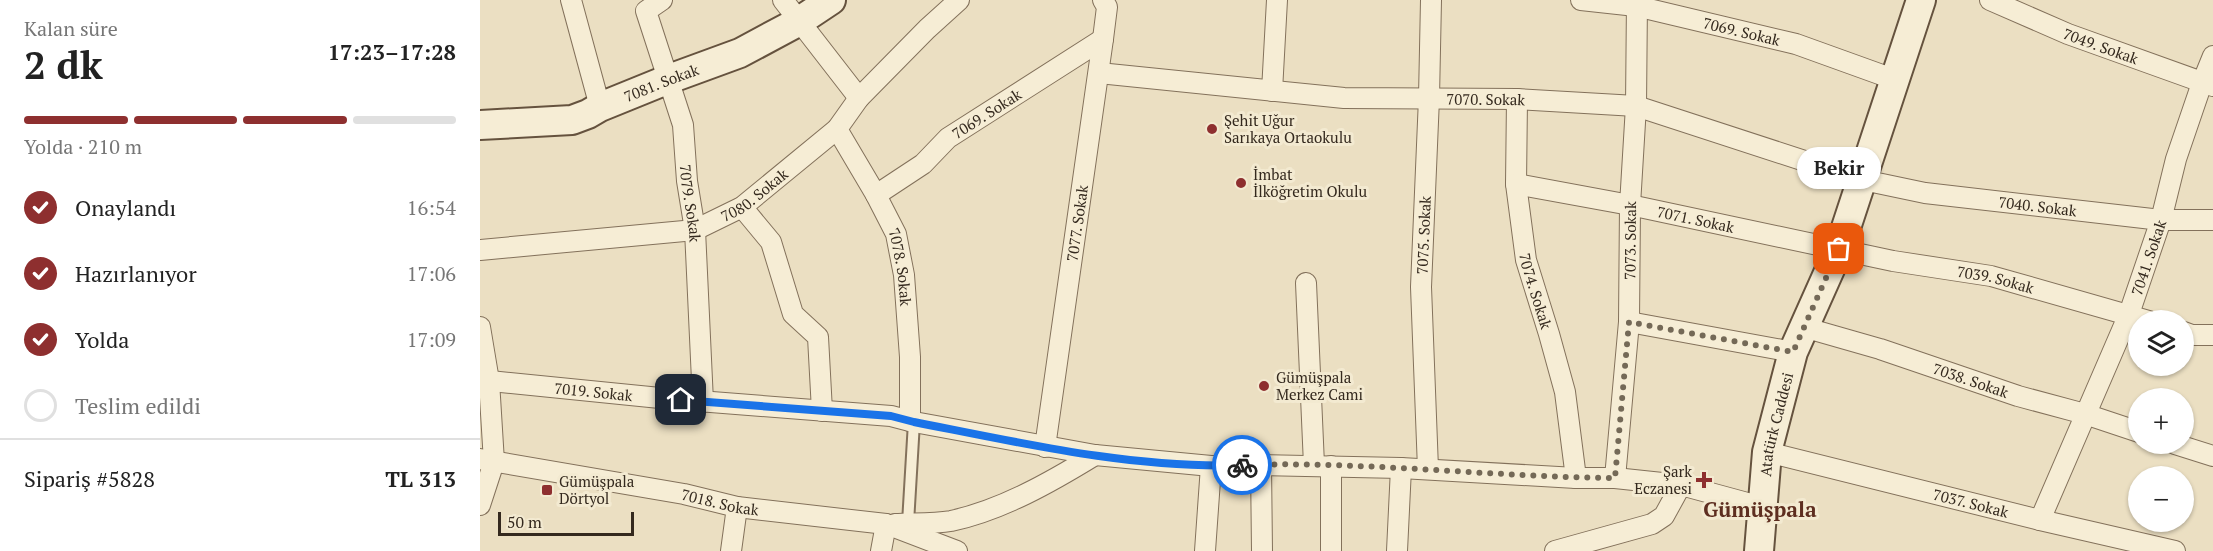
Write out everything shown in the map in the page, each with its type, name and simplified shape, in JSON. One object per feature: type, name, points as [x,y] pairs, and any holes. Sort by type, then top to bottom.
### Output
[{"type":"main road","name":"7081. Sokak","points":[[480,125],[572,120],[669,79],[740,53],[790,11],[831,0]]},
{"type":"main road","name":"Atatürk Caddesi","points":[[1759,551],[1767,452],[1798,340],[1839,249],[1921,0]]},
{"type":"street","points":[[571,0],[600,107]]},
{"type":"street","name":"7080. Sokak","points":[[480,250],[695,230],[742,207],[837,129],[859,98],[959,0]]},
{"type":"street","points":[[1272,90],[1276,0]]},
{"type":"street","name":"7075. Sokak","points":[[1428,469],[1421,287],[1431,0]]},
{"type":"street","name":"7069. Sokak","points":[[1581,0],[1636,3],[1796,44],[1896,80]]},
{"type":"street","name":"7049. Sokak","points":[[1990,0],[2068,34],[2207,84]]},
{"type":"street","name":"7077. Sokak","points":[[1045,447],[1109,2]]},
{"type":"street","name":"7073. Sokak","points":[[1615,478],[1629,322],[1630,205],[1636,106],[1636,3]]},
{"type":"street","name":"7079. Sokak","points":[[654,5],[669,79],[682,125],[687,181],[695,230],[703,402]]},
{"type":"street","points":[[790,11],[859,98]]},
{"type":"street","name":"7069. Sokak","points":[[876,195],[923,164],[948,138],[1103,39]]},
{"type":"street","name":"7041. Sokak","points":[[2129,310],[2161,220],[2176,159],[2207,84],[2213,56]]},
{"type":"street","name":"7070. Sokak","points":[[1099,73],[1344,98],[1516,99],[1636,106],[1863,180]]},
{"type":"street","name":"7074. Sokak","points":[[1516,99],[1516,184],[1526,260],[1550,334],[1565,392],[1576,478]]},
{"type":"street","name":"7078. Sokak","points":[[837,129],[896,234],[904,275],[912,422]]},
{"type":"street","name":"7040. Sokak","points":[[1863,180],[1925,193],[2161,220],[2213,220]]},
{"type":"street","name":"7071. Sokak","points":[[1516,184],[1630,205],[1839,249]]},
{"type":"street","points":[[742,207],[771,242],[793,314],[818,337],[822,411]]},
{"type":"street","name":"7039. Sokak","points":[[1839,249],[1893,261],[1991,276],[2128,314]]},
{"type":"street","points":[[1306,283],[1331,551]]},
{"type":"street","name":"7041. Sokak","points":[[2040,520],[2128,314]]},
{"type":"street","name":"7038. Sokak","points":[[1629,322],[1880,349],[2018,396],[2128,428]]},
{"type":"street","points":[[480,327],[485,380],[487,461],[480,505]]},
{"type":"street","points":[[2194,335],[2213,335]]},
{"type":"street","name":"7019. Sokak","points":[[485,380],[703,402],[891,416],[912,422],[1095,456],[1211,466],[1401,468],[1576,478],[1615,478],[1681,485],[1762,507]]},
{"type":"street","points":[[2194,450],[2213,456]]},
{"type":"street","name":"7037. Sokak","points":[[1767,452],[2175,551]]},
{"type":"street","points":[[881,551],[886,524],[950,521],[992,507],[1059,477],[1095,456]]},
{"type":"street","name":"7018. Sokak","points":[[487,461],[684,494],[737,507],[886,524],[957,551]]},
{"type":"street","points":[[1261,465],[1262,551]]},
{"type":"street","points":[[1205,551],[1211,466]]},
{"type":"street","points":[[1397,551],[1401,468]]},
{"type":"street","points":[[1555,551],[1652,524],[1664,516],[1681,485]]},
{"type":"street","points":[[731,551],[737,507]]},
{"type":"lane","points":[[908,523],[912,422]]},
{"type":"way so far","points":[[1242,465],[1401,468],[1576,478],[1615,478],[1629,322],[1793,352],[1839,249]]},
{"type":"place","name":"Şehit Uğur Sarıkaya Ortaokulu","points":[[1212,129]]},
{"type":"place","name":"İmbat İlköğretim Okulu","points":[[1241,183]]},
{"type":"place","name":"Bekir","points":[[1839,249]]},
{"type":"place","name":"Gümüşpala Merkez Cami","points":[[1264,386]]},
{"type":"place","name":"Şark Eczanesi","points":[[1704,480]]},
{"type":"place","name":"Gümüşpala Dörtyol","points":[[547,490]]},
{"type":"district","name":"Gümüşpala","points":[[1760,509]]},
{"type":"route","points":[[681,400],[891,416],[1095,456],[1211,466],[1242,465]]}]
